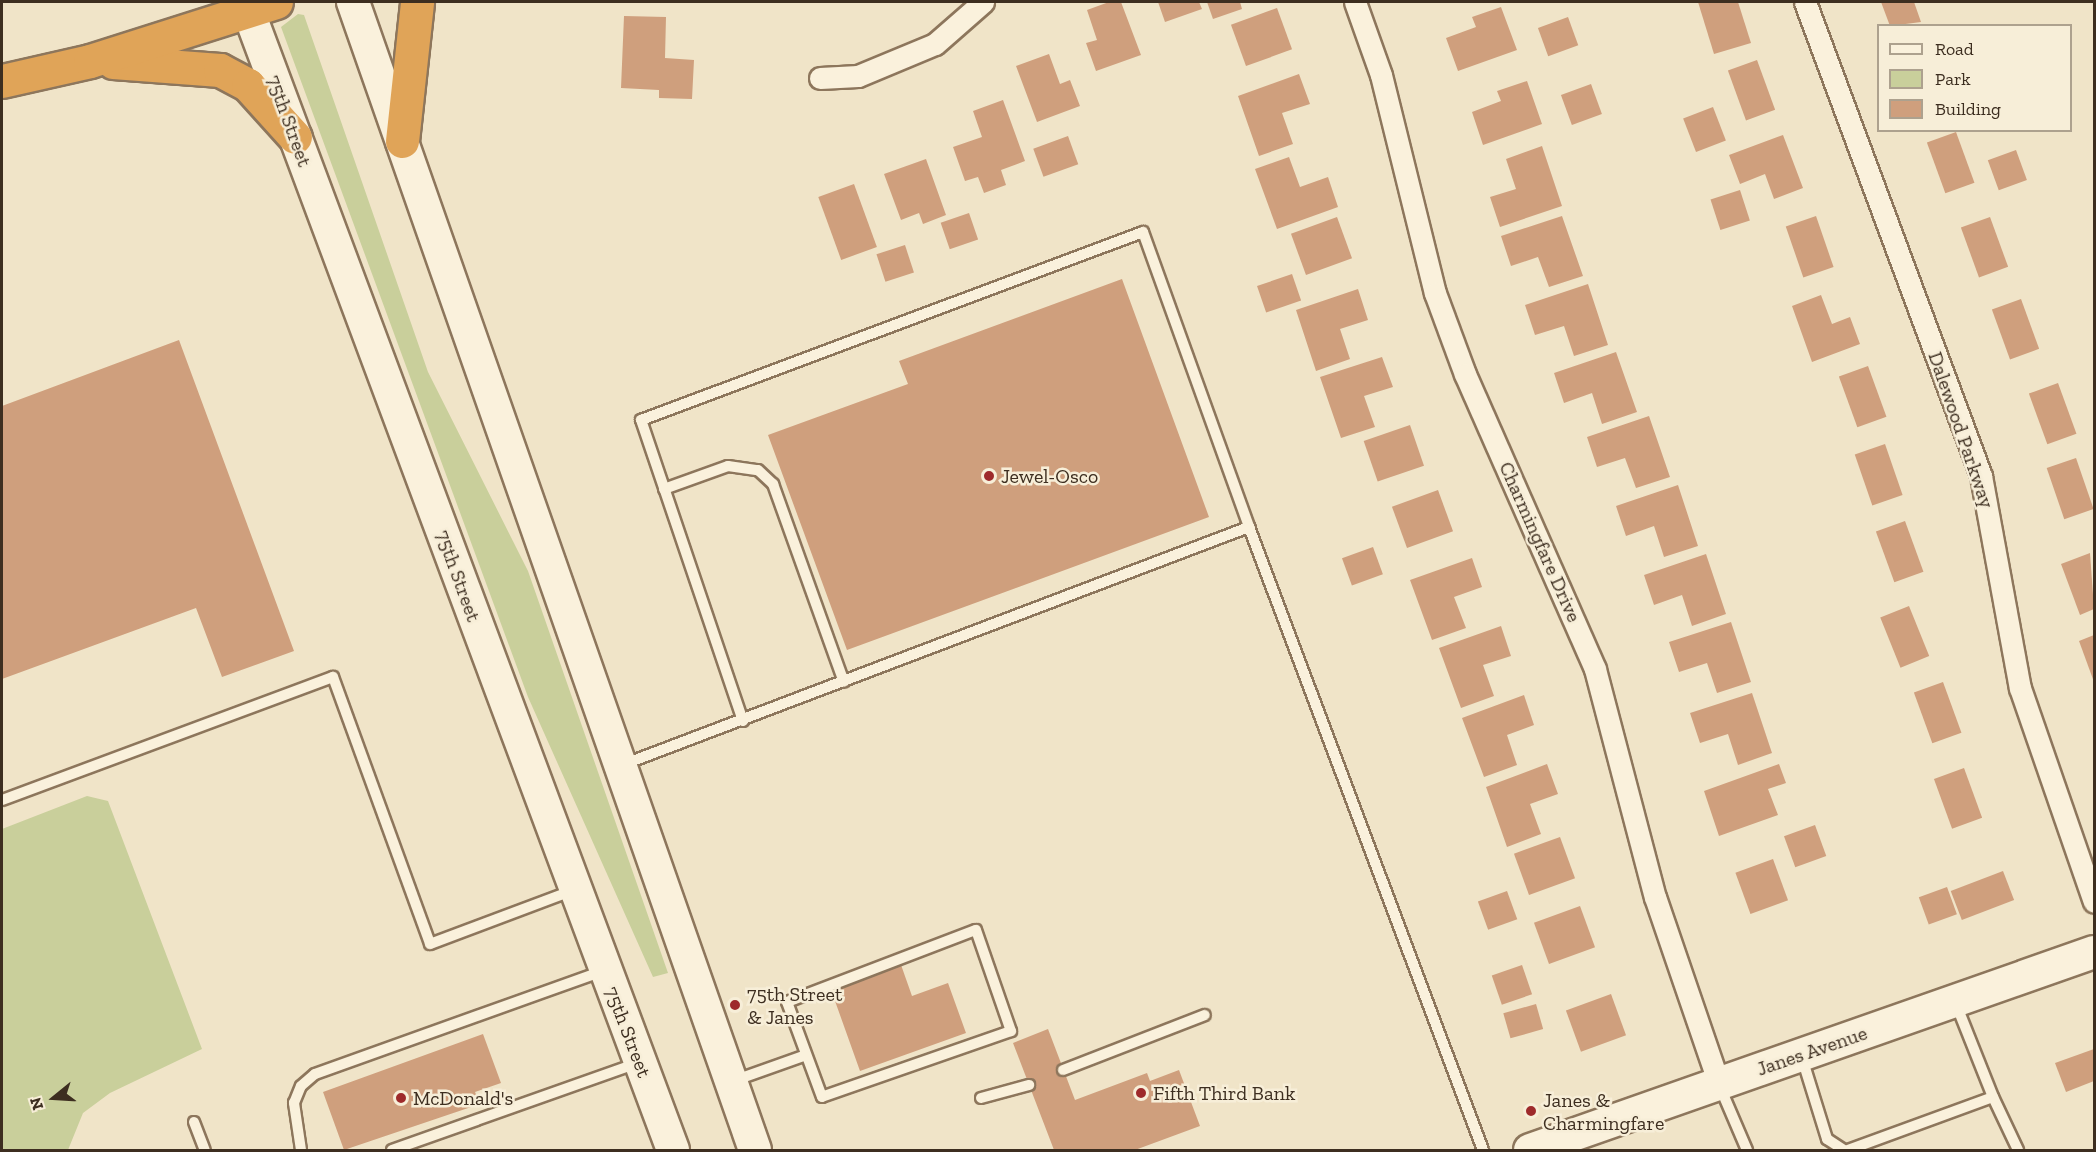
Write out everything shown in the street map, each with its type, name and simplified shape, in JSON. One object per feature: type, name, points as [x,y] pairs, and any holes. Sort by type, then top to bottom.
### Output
[{"type":"highway","points":[[402,141],[417,2]]},
{"type":"highway","points":[[2,81],[90,61],[256,4]]},
{"type":"highway","points":[[90,61],[220,70],[248,85],[295,137]]},
{"type":"main road","points":[[353,2],[755,1150]]},
{"type":"main road","name":"75th Street","points":[[256,4],[295,137],[574,890],[673,1150]]},
{"type":"main road","name":"Janes Avenue","points":[[1530,1150],[2094,952]]},
{"type":"street","points":[[820,78],[858,76],[918,52],[956,28],[983,2]]},
{"type":"street","name":"Charmingfare Drive","points":[[1355,2],[1387,96],[1435,293],[1470,385],[1595,669],[1655,897],[1719,1084]]},
{"type":"street","name":"Dalewood Parkway","points":[[1805,2],[1981,476],[2020,688],[2094,902]]},
{"type":"lane","points":[[743,721],[641,420],[1143,232],[1250,527],[1483,1150]]},
{"type":"lane","points":[[664,489],[728,466],[758,470],[773,484],[844,682]]},
{"type":"lane","points":[[620,765],[743,721],[1250,527]]},
{"type":"lane","points":[[2,800],[333,677],[430,944],[574,890]]},
{"type":"lane","points":[[976,930],[1011,1031],[822,1097],[806,1055],[787,1002],[976,930]]},
{"type":"lane","points":[[301,1150],[294,1102],[301,1086],[315,1074],[605,970]]},
{"type":"lane","points":[[1955,1001],[1993,1097],[2018,1150]]},
{"type":"lane","points":[[1063,1070],[1205,1015]]},
{"type":"lane","points":[[730,1082],[806,1055]]},
{"type":"lane","points":[[1801,1055],[1827,1139],[1844,1150]]},
{"type":"lane","points":[[392,1150],[640,1062]]},
{"type":"lane","points":[[1719,1084],[1747,1150]]},
{"type":"lane","points":[[981,1098],[1029,1085]]},
{"type":"lane","points":[[1848,1150],[1993,1097]]},
{"type":"lane","points":[[194,1122],[205,1150]]},
{"type":"green space","points":[[298,14],[304,15],[428,372],[528,571],[668,973],[653,977],[528,697],[281,27]]},
{"type":"green space","points":[[87,796],[108,801],[202,1049],[110,1093],[83,1113],[68,1150],[2,1150],[2,829]]},
{"type":"building","points":[[1109,2],[1121,2],[1141,55],[1096,71],[1086,43],[1097,40],[1087,10]]},
{"type":"building","points":[[1158,2],[1199,2],[1202,9],[1165,22]]},
{"type":"building","points":[[1207,2],[1240,2],[1242,9],[1213,19]]},
{"type":"building","points":[[1698,2],[1738,2],[1751,43],[1714,54]]},
{"type":"building","points":[[1881,2],[1914,2],[1921,22],[1889,24]]},
{"type":"building","points":[[1501,7],[1517,50],[1458,71],[1446,38],[1476,27],[1472,17]]},
{"type":"building","points":[[1277,8],[1292,49],[1246,66],[1231,25]]},
{"type":"building","points":[[624,16],[666,17],[665,58],[694,60],[692,99],[659,98],[659,90],[621,88]]},
{"type":"building","points":[[1568,17],[1578,45],[1548,56],[1538,28]]},
{"type":"building","points":[[1049,54],[1060,84],[1070,80],[1080,106],[1037,122],[1016,66]]},
{"type":"building","points":[[1757,60],[1775,110],[1746,120],[1728,71]]},
{"type":"building","points":[[1299,74],[1310,104],[1282,113],[1293,144],[1259,156],[1238,96]]},
{"type":"building","points":[[1527,81],[1542,124],[1483,145],[1472,112],[1501,101],[1497,91]]},
{"type":"building","points":[[1591,84],[1602,114],[1572,125],[1561,95]]},
{"type":"building","points":[[1003,100],[1025,161],[1001,170],[1006,185],[984,193],[978,177],[965,181],[953,147],[982,137],[973,111]]},
{"type":"building","points":[[1713,107],[1726,141],[1696,152],[1683,118]]},
{"type":"building","points":[[1956,132],[1974,183],[1945,193],[1927,143]]},
{"type":"building","points":[[1783,135],[1803,188],[1774,199],[1765,174],[1740,184],[1729,155]]},
{"type":"building","points":[[1068,136],[1078,164],[1043,177],[1033,149]]},
{"type":"building","points":[[1542,146],[1562,206],[1500,227],[1490,197],[1516,189],[1506,159]]},
{"type":"building","points":[[2016,150],[2027,180],[1999,190],[1988,160]]},
{"type":"building","points":[[1289,157],[1300,187],[1328,177],[1338,207],[1277,229],[1255,169]]},
{"type":"building","points":[[926,159],[946,215],[923,224],[919,213],[901,220],[884,174]]},
{"type":"building","points":[[854,184],[877,247],[841,260],[818,197]]},
{"type":"building","points":[[1740,190],[1750,220],[1720,230],[1711,200]]},
{"type":"building","points":[[969,213],[978,239],[950,249],[941,223]]},
{"type":"building","points":[[1562,216],[1583,276],[1549,287],[1538,257],[1511,266],[1501,236]]},
{"type":"building","points":[[1816,216],[1834,267],[1803,277],[1786,226]]},
{"type":"building","points":[[1337,217],[1352,258],[1306,275],[1291,234]]},
{"type":"building","points":[[1990,217],[2008,267],[1979,277],[1961,228]]},
{"type":"building","points":[[905,245],[914,273],[885,282],[876,254]]},
{"type":"building","points":[[1292,274],[1301,300],[1266,313],[1257,286]]},
{"type":"building","name":"Jewel-Osco","points":[[1122,279],[1209,517],[847,650],[768,435],[908,384],[899,361]]},
{"type":"building","points":[[1588,284],[1608,345],[1574,356],[1564,326],[1535,335],[1525,305]]},
{"type":"building","points":[[1358,289],[1368,320],[1340,329],[1350,359],[1316,371],[1296,310]]},
{"type":"building","points":[[1821,295],[1832,324],[1850,317],[1860,344],[1812,362],[1792,306]]},
{"type":"building","points":[[2021,299],[2039,349],[2010,359],[1992,310]]},
{"type":"building","points":[[179,340],[294,651],[222,677],[196,608],[2,679],[2,406]]},
{"type":"building","points":[[1616,352],[1637,412],[1602,424],[1592,393],[1564,403],[1554,373]]},
{"type":"building","points":[[1382,357],[1393,387],[1364,396],[1375,427],[1341,438],[1320,377]]},
{"type":"building","points":[[1868,366],[1886,417],[1857,427],[1839,377]]},
{"type":"building","points":[[2058,383],[2076,434],[2047,444],[2029,394]]},
{"type":"building","points":[[1649,416],[1670,477],[1636,488],[1625,458],[1597,467],[1587,437]]},
{"type":"building","points":[[1410,425],[1424,466],[1378,482],[1364,441]]},
{"type":"building","points":[[1885,444],[1903,495],[1872,505],[1855,454]]},
{"type":"building","points":[[2076,458],[2094,509],[2064,519],[2047,468]]},
{"type":"building","points":[[1678,485],[1698,546],[1664,557],[1654,526],[1626,536],[1616,506]]},
{"type":"building","points":[[1438,490],[1453,531],[1407,548],[1392,507]]},
{"type":"building","points":[[1905,521],[1923,572],[1894,582],[1876,532]]},
{"type":"building","points":[[1373,547],[1383,574],[1352,586],[1342,558]]},
{"type":"building","points":[[2090,553],[2094,609],[2080,615],[2061,564]]},
{"type":"building","points":[[1706,554],[1726,614],[1692,626],[1682,595],[1654,605],[1644,575]]},
{"type":"building","points":[[1472,558],[1482,587],[1454,597],[1466,628],[1432,640],[1410,580]]},
{"type":"building","points":[[1909,606],[1929,656],[1900,668],[1880,618]]},
{"type":"building","points":[[1731,622],[1751,682],[1717,693],[1707,663],[1679,672],[1669,642]]},
{"type":"building","points":[[1501,626],[1511,656],[1483,665],[1494,696],[1461,708],[1439,648]]},
{"type":"building","points":[[2094,635],[2094,682],[2079,641]]},
{"type":"building","points":[[1943,682],[1961,733],[1932,743],[1914,693]]},
{"type":"building","points":[[1752,693],[1772,753],[1738,765],[1728,734],[1700,743],[1690,713]]},
{"type":"building","points":[[1524,695],[1534,725],[1507,735],[1517,765],[1484,777],[1462,718]]},
{"type":"building","points":[[1547,764],[1558,794],[1530,804],[1541,834],[1507,847],[1486,787]]},
{"type":"building","points":[[1779,764],[1786,783],[1768,789],[1778,815],[1719,836],[1704,791]]},
{"type":"building","points":[[1964,768],[1982,818],[1952,829],[1934,779]]},
{"type":"building","points":[[1815,825],[1826,856],[1795,867],[1784,836]]},
{"type":"building","points":[[1560,837],[1575,878],[1529,895],[1514,854]]},
{"type":"building","points":[[1773,859],[1788,900],[1750,914],[1735,873]]},
{"type":"building","points":[[2003,871],[2014,900],[1962,920],[1951,891]]},
{"type":"building","points":[[1947,887],[1957,914],[1929,925],[1919,897]]},
{"type":"building","points":[[1507,891],[1517,919],[1488,930],[1478,902]]},
{"type":"building","points":[[1580,906],[1595,947],[1549,964],[1534,923]]},
{"type":"building","points":[[900,962],[912,996],[948,983],[966,1033],[860,1071],[830,987]]},
{"type":"building","points":[[1522,965],[1532,994],[1502,1005],[1492,975]]},
{"type":"building","points":[[1611,994],[1626,1035],[1581,1052],[1566,1010]]},
{"type":"building","points":[[1536,1004],[1543,1029],[1510,1038],[1503,1013]]},
{"type":"building","name":"Fifth Third Bank","points":[[1048,1029],[1075,1100],[1147,1073],[1150,1081],[1179,1070],[1200,1126],[1135,1150],[1054,1150],[1013,1043]]},
{"type":"building","name":"McDonald's","points":[[483,1034],[501,1083],[475,1092],[480,1104],[344,1150],[323,1092]]},
{"type":"building","points":[[2094,1049],[2094,1081],[2066,1092],[2055,1063]]},
{"type":"place","name":"Jewel-Osco","points":[[989,476]]},
{"type":"place","name":"75th Street & Janes","points":[[735,1005]]},
{"type":"place","name":"Fifth Third Bank","points":[[1141,1093]]},
{"type":"place","name":"McDonald's","points":[[401,1098]]},
{"type":"place","name":"Janes & Charmingfare","points":[[1531,1111]]}]
